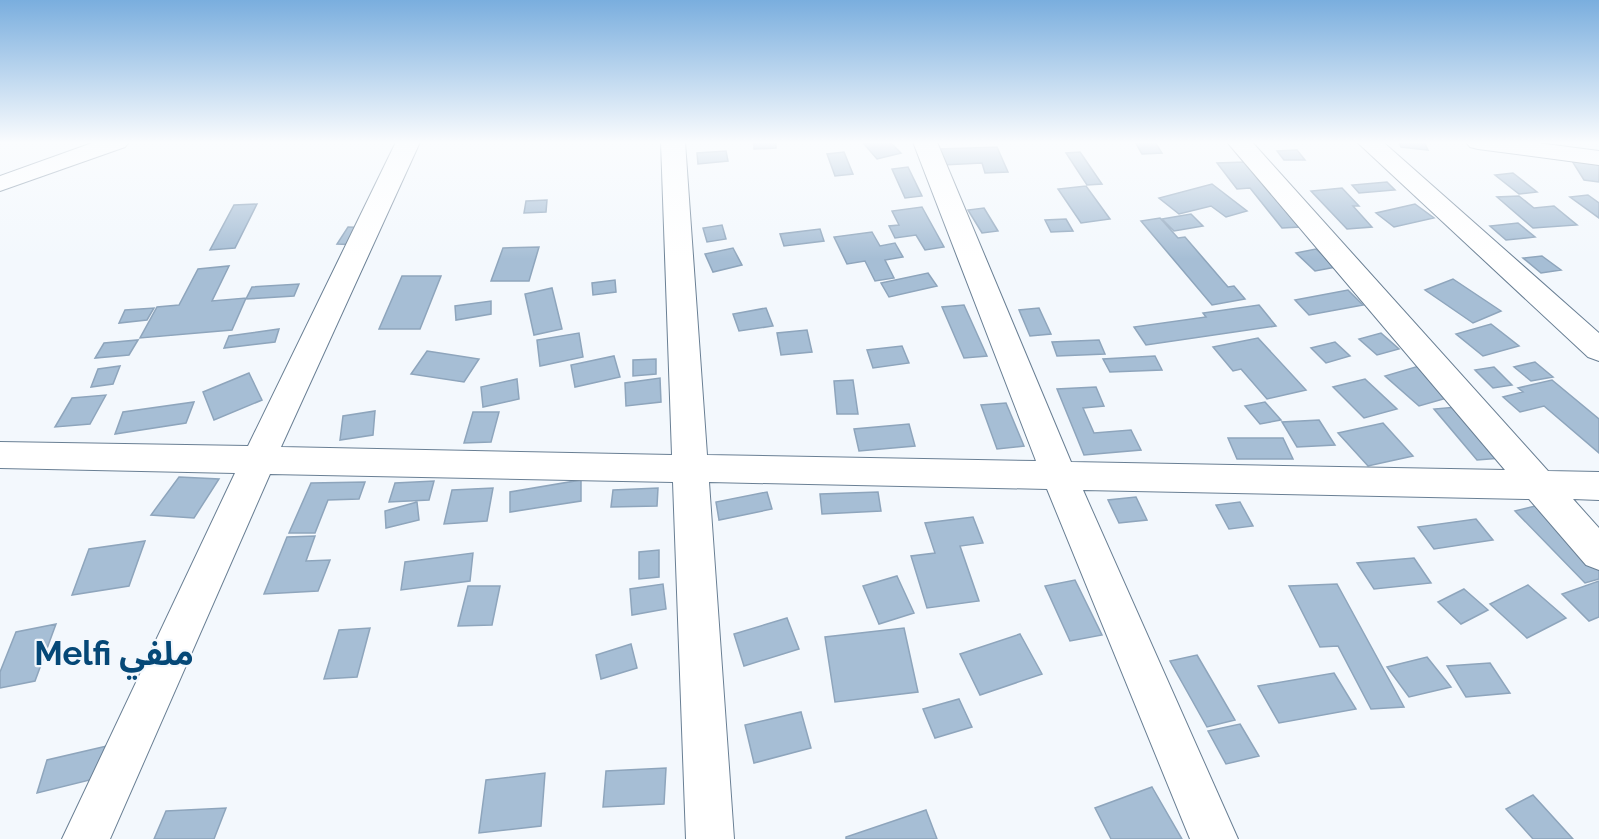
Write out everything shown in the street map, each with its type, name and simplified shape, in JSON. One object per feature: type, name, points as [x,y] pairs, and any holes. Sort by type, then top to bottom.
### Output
[{"type":"street","points":[[86,839],[258,461],[390,181]]},
{"type":"street","points":[[675,181],[710,839]]},
{"type":"street","points":[[941,181],[1060,477],[1214,839]]},
{"type":"street","points":[[1273,181],[1599,554]]},
{"type":"street","points":[[1412,181],[1599,350]]},
{"type":"street","points":[[0,455],[1599,486]]},
{"type":"building","points":[[897,181],[915,181],[922,196],[905,198]]},
{"type":"building","points":[[1084,181],[1100,181],[1102,184],[1087,185]]},
{"type":"building","points":[[1231,181],[1261,181],[1300,227],[1282,228],[1250,188],[1237,189]]},
{"type":"building","points":[[1503,181],[1523,181],[1537,192],[1519,194]]},
{"type":"building","points":[[1387,182],[1395,190],[1359,193],[1352,185]]},
{"type":"building","points":[[1212,184],[1247,211],[1226,217],[1211,206],[1179,214],[1159,198]]},
{"type":"building","points":[[1086,186],[1110,219],[1081,223],[1058,189]]},
{"type":"building","points":[[1342,188],[1359,206],[1353,206],[1372,227],[1347,229],[1311,191]]},
{"type":"building","points":[[1588,195],[1599,203],[1599,218],[1570,197]]},
{"type":"building","points":[[1519,196],[1534,208],[1554,206],[1577,225],[1533,228],[1497,197]]},
{"type":"building","points":[[547,200],[546,212],[524,213],[526,201]]},
{"type":"building","points":[[257,204],[235,248],[210,250],[234,205]]},
{"type":"building","points":[[1415,204],[1434,218],[1394,227],[1376,213]]},
{"type":"building","points":[[922,207],[944,247],[925,250],[916,235],[895,238],[889,226],[899,225],[892,211]]},
{"type":"building","points":[[984,208],[998,231],[982,233],[968,210]]},
{"type":"building","points":[[1191,214],[1203,226],[1174,231],[1162,219]]},
{"type":"building","points":[[1160,218],[1178,238],[1185,237],[1228,287],[1234,286],[1245,299],[1212,305],[1141,221]]},
{"type":"building","points":[[1066,219],[1073,231],[1051,232],[1045,220]]},
{"type":"building","points":[[1518,223],[1535,237],[1506,240],[1490,226]]},
{"type":"building","points":[[722,225],[726,239],[707,242],[703,228]]},
{"type":"building","points":[[348,227],[372,228],[362,245],[337,244]]},
{"type":"building","points":[[820,229],[824,241],[784,246],[780,234]]},
{"type":"building","points":[[872,232],[880,246],[895,243],[903,257],[885,260],[894,278],[875,281],[865,261],[847,264],[834,237]]},
{"type":"building","points":[[539,247],[529,281],[491,281],[503,248]]},
{"type":"building","points":[[733,248],[742,265],[713,272],[705,254]]},
{"type":"building","points":[[1316,249],[1336,267],[1315,271],[1296,253]]},
{"type":"building","points":[[1542,256],[1561,270],[1541,273],[1523,258]]},
{"type":"building","points":[[229,266],[212,301],[246,298],[232,330],[140,338],[157,307],[179,305],[198,269]]},
{"type":"building","points":[[928,273],[937,286],[889,297],[881,283]]},
{"type":"building","points":[[402,276],[441,276],[420,329],[379,329]]},
{"type":"building","points":[[1453,279],[1501,311],[1473,323],[1425,290]]},
{"type":"building","points":[[615,280],[616,292],[593,295],[592,283]]},
{"type":"building","points":[[299,284],[294,296],[246,299],[252,287]]},
{"type":"building","points":[[552,288],[562,329],[534,335],[525,294]]},
{"type":"building","points":[[1348,290],[1363,305],[1309,315],[1295,300]]},
{"type":"building","points":[[491,301],[491,314],[456,320],[455,306]]},
{"type":"building","points":[[964,305],[987,356],[964,358],[942,307]]},
{"type":"building","points":[[1259,305],[1276,326],[1146,345],[1134,327],[1206,317],[1203,313]]},
{"type":"building","points":[[154,308],[147,320],[119,323],[125,310]]},
{"type":"building","points":[[766,308],[773,326],[739,331],[733,314]]},
{"type":"building","points":[[1039,308],[1051,334],[1030,336],[1019,310]]},
{"type":"building","points":[[1491,324],[1519,346],[1483,356],[1456,334]]},
{"type":"building","points":[[279,329],[275,342],[224,348],[229,336]]},
{"type":"building","points":[[807,330],[812,352],[781,355],[777,333]]},
{"type":"building","points":[[579,333],[583,357],[540,366],[537,340]]},
{"type":"building","points":[[1381,333],[1399,349],[1377,355],[1359,339]]},
{"type":"building","points":[[1258,338],[1306,390],[1267,399],[1241,369],[1233,371],[1213,347]]},
{"type":"building","points":[[138,340],[129,355],[95,358],[104,343]]},
{"type":"building","points":[[1099,340],[1105,354],[1057,356],[1052,342]]},
{"type":"building","points":[[1335,342],[1350,356],[1326,363],[1311,348]]},
{"type":"building","points":[[902,346],[909,363],[873,368],[867,350]]},
{"type":"building","points":[[427,351],[479,359],[464,382],[411,374]]},
{"type":"building","points":[[614,356],[620,377],[575,387],[571,365]]},
{"type":"building","points":[[1155,356],[1162,370],[1110,372],[1103,359]]},
{"type":"building","points":[[656,359],[656,374],[633,376],[633,360]]},
{"type":"building","points":[[1535,362],[1553,377],[1531,381],[1514,367]]},
{"type":"building","points":[[120,366],[113,384],[91,387],[98,369]]},
{"type":"building","points":[[1419,366],[1454,396],[1419,406],[1385,376]]},
{"type":"building","points":[[1494,367],[1512,385],[1493,388],[1475,370]]},
{"type":"building","points":[[249,373],[262,400],[214,420],[203,392]]},
{"type":"building","points":[[660,378],[661,402],[626,406],[625,383]]},
{"type":"building","points":[[517,379],[519,399],[483,407],[481,387]]},
{"type":"building","points":[[1365,379],[1397,409],[1364,418],[1333,387]]},
{"type":"building","points":[[853,380],[858,414],[837,414],[834,381]]},
{"type":"building","points":[[1552,380],[1599,419],[1599,453],[1544,406],[1520,412],[1503,397],[1523,392],[1518,388]]},
{"type":"building","points":[[1096,387],[1104,406],[1083,408],[1094,433],[1131,430],[1141,450],[1084,455],[1057,389]]},
{"type":"building","points":[[106,395],[90,424],[55,427],[72,398]]},
{"type":"building","points":[[194,402],[186,423],[115,434],[123,412]]},
{"type":"building","points":[[1265,402],[1281,420],[1260,424],[1245,406]]},
{"type":"building","points":[[1006,403],[1024,446],[997,449],[981,405]]},
{"type":"building","points":[[1457,407],[1501,458],[1477,460],[1434,409]]},
{"type":"building","points":[[375,411],[373,435],[340,440],[343,416]]},
{"type":"building","points":[[473,412],[499,412],[491,442],[464,443]]},
{"type":"building","points":[[1319,420],[1335,445],[1297,447],[1282,422]]},
{"type":"building","points":[[1383,423],[1413,456],[1368,466],[1338,433]]},
{"type":"building","points":[[909,424],[915,446],[859,451],[854,429]]},
{"type":"building","points":[[1228,438],[1283,438],[1293,459],[1237,459]]},
{"type":"building","points":[[179,477],[219,479],[194,518],[151,515]]},
{"type":"building","points":[[581,480],[581,501],[510,512],[510,492]]},
{"type":"building","points":[[434,481],[429,500],[389,502],[395,483]]},
{"type":"building","points":[[365,482],[359,499],[328,500],[315,533],[289,533],[311,483]]},
{"type":"building","points":[[493,488],[487,521],[444,524],[452,490]]},
{"type":"building","points":[[658,488],[657,506],[611,507],[613,490]]},
{"type":"building","points":[[767,492],[772,509],[719,520],[716,502]]},
{"type":"building","points":[[878,492],[881,511],[822,514],[820,494]]},
{"type":"building","points":[[1136,497],[1147,520],[1119,523],[1108,500]]},
{"type":"building","points":[[417,502],[419,520],[386,528],[385,511]]},
{"type":"building","points":[[1240,502],[1253,526],[1229,529],[1216,505]]},
{"type":"building","points":[[1539,505],[1599,565],[1599,579],[1585,583],[1515,511]]},
{"type":"building","points":[[973,517],[983,543],[960,546],[979,601],[927,608],[911,556],[935,553],[925,523]]},
{"type":"building","points":[[1476,519],[1493,540],[1434,549],[1418,527]]},
{"type":"building","points":[[315,536],[306,561],[330,560],[318,591],[264,594],[287,537]]},
{"type":"building","points":[[145,541],[129,586],[72,595],[89,549]]},
{"type":"building","points":[[659,550],[659,577],[639,579],[639,552]]},
{"type":"building","points":[[473,553],[470,581],[401,590],[405,562]]},
{"type":"building","points":[[1414,558],[1431,583],[1374,589],[1357,563]]},
{"type":"building","points":[[897,576],[914,613],[879,624],[863,586]]},
{"type":"building","points":[[1075,580],[1102,635],[1070,641],[1045,586]]},
{"type":"building","points":[[1599,581],[1599,617],[1589,621],[1562,594]]},
{"type":"building","points":[[663,584],[666,609],[632,615],[630,589]]},
{"type":"building","points":[[1337,584],[1404,707],[1371,709],[1338,646],[1320,647],[1289,586]]},
{"type":"building","points":[[1528,585],[1566,618],[1527,638],[1490,604]]},
{"type":"building","points":[[468,586],[500,586],[492,625],[458,626]]},
{"type":"building","points":[[1464,589],[1488,610],[1461,624],[1438,602]]},
{"type":"building","points":[[787,618],[799,649],[744,666],[734,634]]},
{"type":"building","points":[[56,624],[35,681],[0,688],[0,672],[16,632]]},
{"type":"building","points":[[370,628],[357,677],[324,679],[339,630]]},
{"type":"building","points":[[904,628],[918,692],[835,702],[825,637]]},
{"type":"building","points":[[1020,634],[1042,674],[980,695],[960,654]]},
{"type":"building","points":[[631,644],[637,668],[601,679],[596,655]]},
{"type":"building","points":[[1197,655],[1235,720],[1207,727],[1170,661]]},
{"type":"building","points":[[1427,657],[1451,687],[1409,697],[1387,667]]},
{"type":"building","points":[[1490,663],[1510,693],[1466,697],[1447,666]]},
{"type":"building","points":[[1334,673],[1356,709],[1279,723],[1258,686]]},
{"type":"building","points":[[959,699],[972,727],[935,738],[923,709]]},
{"type":"building","points":[[801,712],[811,748],[754,763],[745,725]]},
{"type":"building","points":[[1240,724],[1259,756],[1226,764],[1208,731]]},
{"type":"building","points":[[111,745],[102,777],[37,793],[47,760]]},
{"type":"building","points":[[666,768],[664,804],[603,807],[606,771]]},
{"type":"building","points":[[545,773],[541,826],[479,833],[486,780]]},
{"type":"building","points":[[1152,787],[1182,839],[1111,839],[1095,808]]},
{"type":"building","points":[[1533,795],[1573,839],[1533,839],[1506,809]]},
{"type":"building","points":[[226,808],[214,839],[154,839],[166,811]]},
{"type":"building","points":[[926,810],[937,839],[846,839],[846,837]]},
{"type":"district","name":"Melfi ملفي","points":[[114,653]]}]
